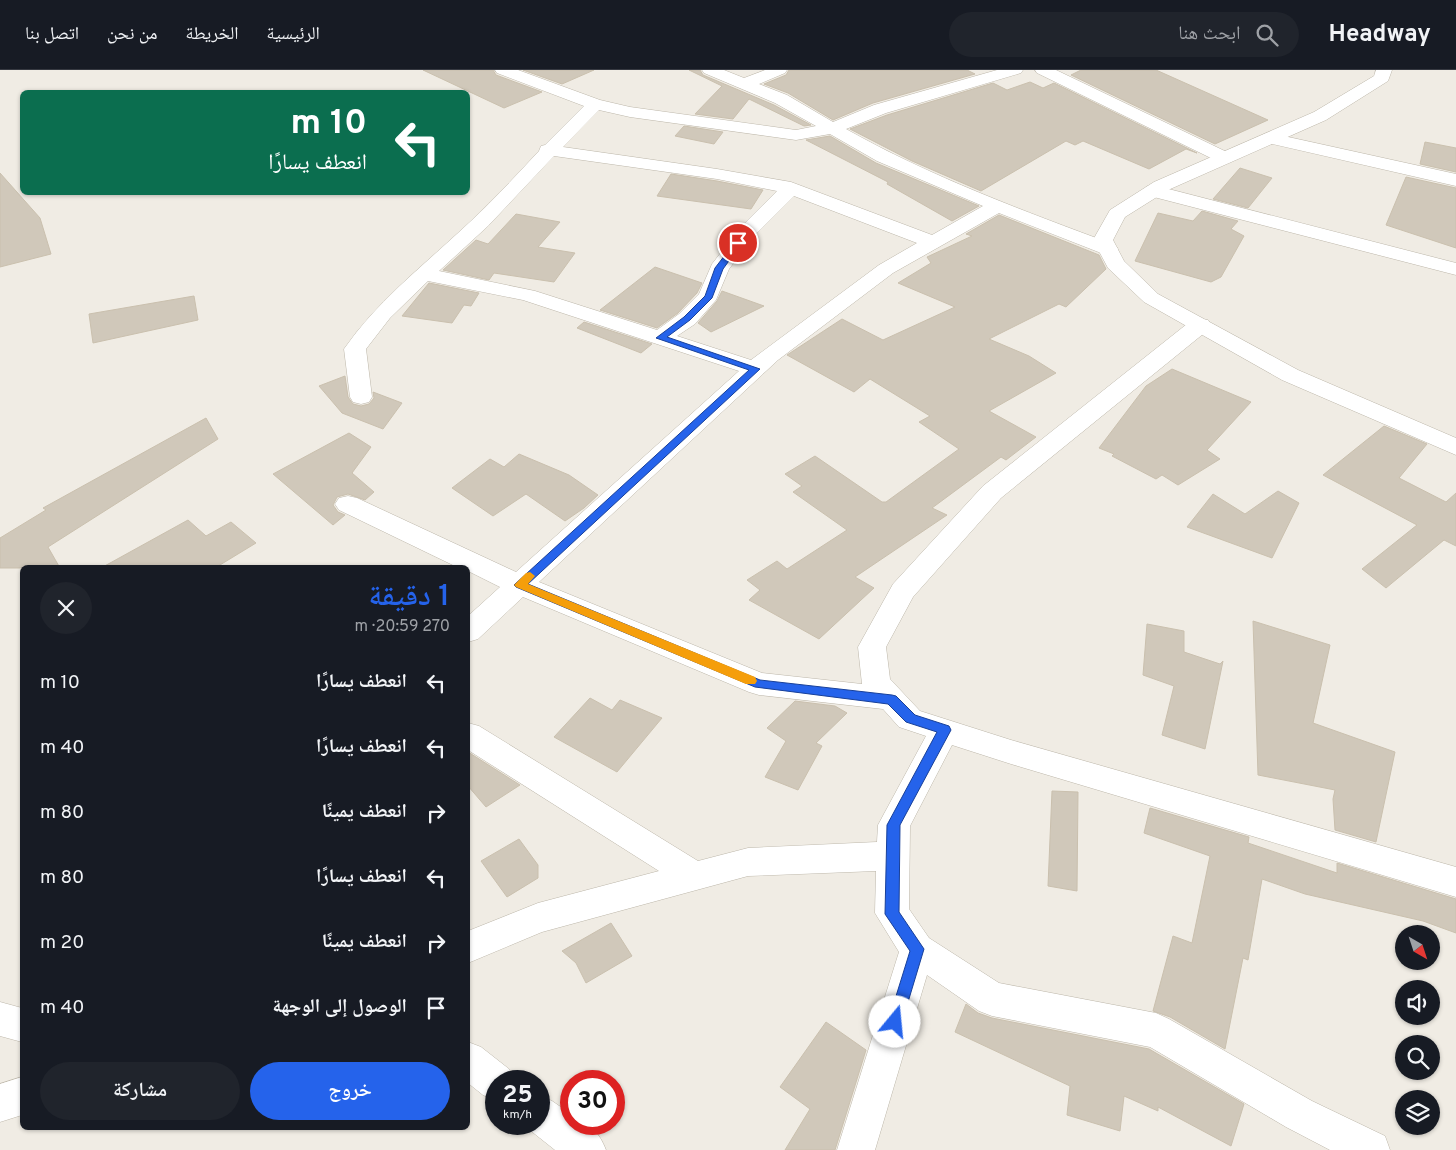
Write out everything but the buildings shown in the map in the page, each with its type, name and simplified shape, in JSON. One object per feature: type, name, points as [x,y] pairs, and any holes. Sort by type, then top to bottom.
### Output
[{"type":"street","points":[[503,70],[595,104],[630,112],[796,135],[833,128],[880,109],[1015,70]]},
{"type":"street","points":[[710,70],[781,99],[883,156],[1042,224],[1108,249]]},
{"type":"street","points":[[744,84],[779,70]]},
{"type":"street","points":[[1043,70],[1225,158]]},
{"type":"street","points":[[1059,77],[1080,70]]},
{"type":"street","points":[[1384,70],[1382,78],[1320,116],[1154,191],[1117,214],[1103,240],[1115,264],[1150,298],[1290,375],[1456,447]]},
{"type":"street","points":[[361,397],[355,349],[369,330],[422,274],[480,222],[547,150],[595,104]]},
{"type":"street","points":[[1270,138],[1456,180]]},
{"type":"street","points":[[547,150],[717,174],[791,188],[933,242]]},
{"type":"street","points":[[660,338],[687,319],[709,296],[719,268],[748,231],[791,188]]},
{"type":"street","points":[[1154,191],[1456,269]]},
{"type":"street","points":[[470,630],[770,355],[886,269],[998,205]]},
{"type":"street","points":[[422,274],[528,294],[755,369]]},
{"type":"street","points":[[1200,325],[992,492],[903,591],[872,647],[876,684],[910,719],[1021,755],[1456,882]]},
{"type":"street","points":[[348,504],[520,585],[759,684],[892,700]]},
{"type":"street","points":[[945,730],[894,825],[892,914],[917,949],[992,999],[1156,1031],[1299,1114],[1371,1150]]},
{"type":"street","points":[[470,736],[695,876]]},
{"type":"street","points":[[470,946],[538,918],[748,862],[892,856]]},
{"type":"street","points":[[856,1150],[917,949]]},
{"type":"street","points":[[0,1019],[20,1024]]},
{"type":"street","points":[[470,1062],[485,1073]]},
{"type":"street","points":[[0,1103],[20,1097]]},
{"type":"street","points":[[550,1122],[588,1150]]},
{"type":"slow traffic","points":[[530,576],[520,585],[751,681]]},
{"type":"route","points":[[738,243],[719,268],[709,296],[687,319],[660,338],[755,369],[520,585],[759,684],[892,700],[910,719],[945,730],[894,825],[892,914],[917,949],[895,1022]]}]
